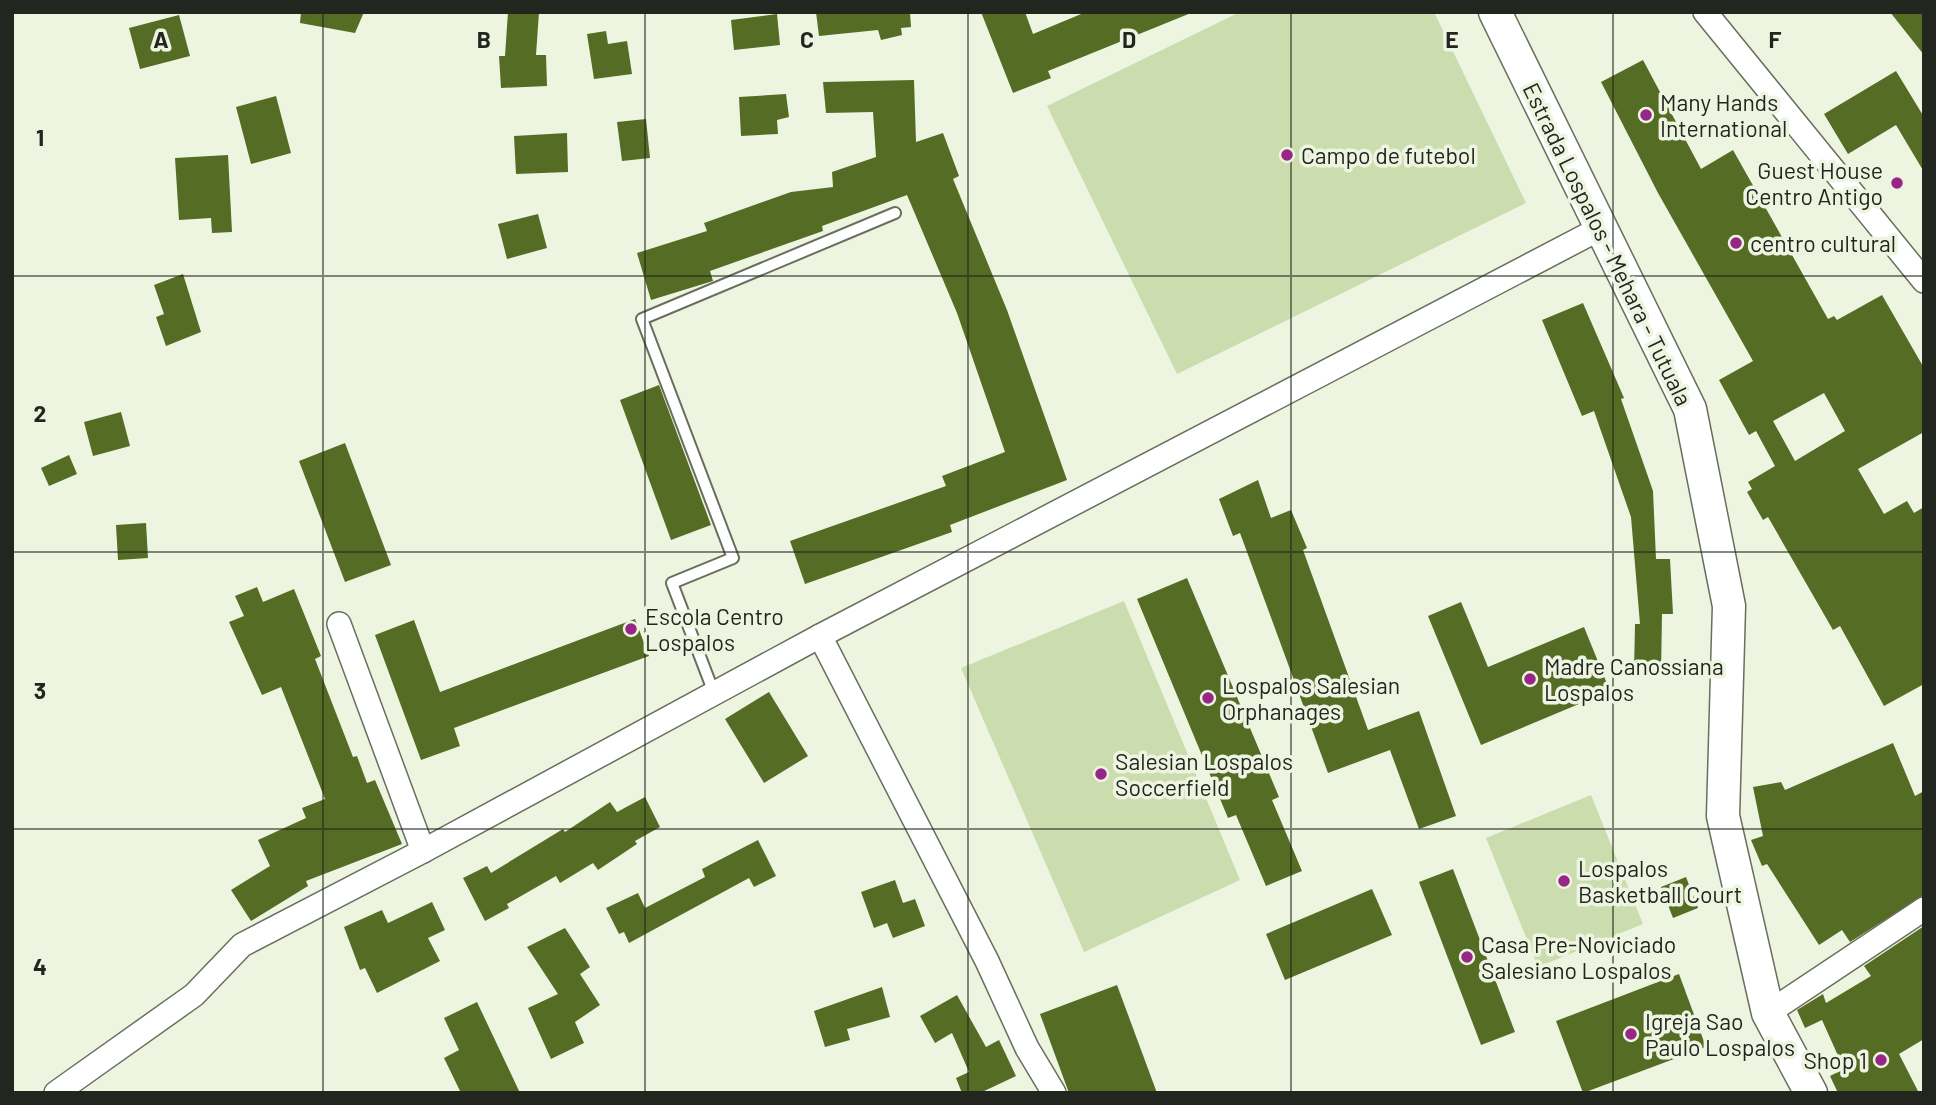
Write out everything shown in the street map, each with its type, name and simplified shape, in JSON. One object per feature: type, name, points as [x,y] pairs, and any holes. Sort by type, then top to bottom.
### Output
[{"type":"main road","name":"Estrada Lospalos - Mehara - Tutuala","points":[[1495,12],[1690,409],[1729,606],[1723,816],[1768,1013],[1811,1093]]},
{"type":"street","points":[[1704,12],[1924,281]]},
{"type":"street","points":[[56,1093],[194,995],[242,945],[423,851],[820,636],[1601,228]]},
{"type":"street","points":[[339,624],[423,851]]},
{"type":"street","points":[[820,636],[987,961],[1027,1048],[1054,1093]]},
{"type":"street","points":[[1768,1013],[1924,909]]},
{"type":"lane","points":[[714,692],[672,583],[733,558],[642,319],[895,213]]},
{"type":"green space","name":"Campo de futebol","points":[[1240,12],[1434,12],[1526,203],[1177,374],[1047,106]]},
{"type":"green space","name":"Salesian Lospalos Soccerfield","points":[[1124,601],[1240,880],[1084,952],[961,668]]},
{"type":"green space","name":"Lospalos Basketball Court","points":[[1591,795],[1643,924],[1538,967],[1486,838]]},
{"type":"building","points":[[301,12],[364,12],[355,33],[300,23]]},
{"type":"building","points":[[508,12],[539,12],[536,55],[546,55],[547,86],[501,88],[499,56],[505,56]]},
{"type":"building","points":[[816,12],[910,12],[911,27],[901,28],[902,35],[881,40],[878,30],[819,36]]},
{"type":"building","points":[[981,12],[1025,12],[1033,34],[1086,12],[1191,13],[1048,71],[1051,78],[1013,93]]},
{"type":"building","points":[[1890,12],[1924,12],[1924,55]]},
{"type":"building","points":[[777,14],[780,45],[734,50],[731,20]]},
{"type":"building","points":[[179,15],[190,56],[140,69],[129,28]]},
{"type":"building","points":[[606,31],[608,44],[627,41],[632,74],[594,79],[587,34]]},
{"type":"building","points":[[1643,60],[1701,169],[1733,150],[1828,319],[1834,316],[1837,320],[1882,295],[1924,368],[1924,432],[1858,469],[1884,514],[1907,501],[1914,513],[1924,507],[1924,684],[1884,706],[1840,626],[1833,630],[1768,517],[1763,520],[1747,492],[1752,489],[1748,482],[1775,466],[1756,431],[1749,435],[1719,380],[1753,361],[1658,193],[1601,82]],"holes":[[[1824,393],[1845,431],[1795,461],[1773,421]]]},
{"type":"building","points":[[1896,71],[1924,117],[1924,172],[1896,125],[1848,154],[1824,114]]},
{"type":"building","points":[[914,80],[916,142],[943,133],[959,176],[953,179],[1007,310],[1067,480],[950,525],[952,532],[805,584],[790,541],[946,486],[942,476],[1005,452],[957,313],[907,195],[822,226],[823,231],[710,271],[713,281],[651,300],[637,253],[707,231],[704,223],[791,192],[833,187],[832,172],[876,157],[873,112],[826,113],[823,82]]},
{"type":"building","points":[[786,94],[789,117],[777,120],[778,134],[741,136],[739,97]]},
{"type":"building","points":[[276,96],[291,153],[251,164],[236,107]]},
{"type":"building","points":[[646,119],[650,158],[622,161],[617,122]]},
{"type":"building","points":[[567,133],[568,172],[516,174],[514,136]]},
{"type":"building","points":[[228,155],[232,232],[212,233],[211,218],[179,220],[175,158]]},
{"type":"building","points":[[538,214],[547,248],[507,259],[498,224]]},
{"type":"building","points":[[183,274],[201,332],[166,346],[156,317],[164,314],[154,285]]},
{"type":"building","points":[[1583,303],[1624,398],[1621,399],[1653,491],[1656,559],[1670,559],[1673,614],[1662,614],[1661,673],[1634,673],[1635,624],[1640,624],[1631,517],[1594,411],[1582,416],[1542,320]]},
{"type":"building","points":[[659,385],[711,525],[671,540],[620,400]]},
{"type":"building","points":[[121,412],[130,446],[93,456],[84,422]]},
{"type":"building","points":[[345,443],[391,565],[345,582],[299,461]]},
{"type":"building","points":[[69,455],[77,474],[49,486],[41,468]]},
{"type":"building","points":[[1258,480],[1271,518],[1291,510],[1307,548],[1303,550],[1368,730],[1419,711],[1456,816],[1419,829],[1390,750],[1328,773],[1240,533],[1233,536],[1219,499]]},
{"type":"building","points":[[146,523],[148,558],[118,560],[116,525]]},
{"type":"building","name":"Lospalos Salesian Orphanages","points":[[1187,578],[1279,797],[1272,800],[1302,871],[1266,886],[1236,815],[1228,818],[1137,599]]},
{"type":"building","points":[[257,587],[263,602],[294,589],[321,656],[315,659],[353,757],[357,756],[367,783],[375,780],[402,844],[306,881],[308,886],[251,921],[231,890],[270,866],[258,840],[306,818],[302,808],[325,799],[281,687],[262,695],[229,622],[244,616],[235,596]]},
{"type":"building","name":"Madre Canossiana Lospalos","points":[[1461,602],[1488,667],[1584,627],[1610,691],[1481,745],[1428,616]]},
{"type":"building","points":[[635,619],[649,656],[454,728],[460,746],[421,760],[375,635],[414,620],[440,692]]},
{"type":"building","points":[[769,692],[808,756],[764,783],[725,719]]},
{"type":"building","points":[[1893,743],[1915,796],[1924,791],[1924,895],[1850,942],[1842,930],[1819,945],[1767,864],[1762,866],[1751,840],[1763,836],[1753,787],[1781,782],[1785,790]]},
{"type":"building","points":[[645,797],[660,827],[635,841],[637,844],[598,870],[593,863],[560,883],[556,876],[507,904],[509,908],[485,921],[463,878],[487,866],[491,873],[563,829],[565,832],[610,802],[617,812]]},
{"type":"building","points":[[758,840],[776,876],[754,887],[749,878],[629,943],[624,932],[619,934],[606,908],[638,893],[645,908],[705,877],[702,869]]},
{"type":"building","name":"Casa Pre-Noviciado Salesiano Lospalos","points":[[1453,869],[1515,1032],[1481,1045],[1419,882]]},
{"type":"building","points":[[1686,877],[1698,908],[1673,918],[1661,887]]},
{"type":"building","points":[[895,880],[903,903],[915,899],[925,926],[893,938],[887,923],[874,928],[861,892]]},
{"type":"building","points":[[1372,889],[1392,935],[1285,980],[1266,934]]},
{"type":"building","points":[[432,902],[445,930],[428,938],[440,961],[377,993],[365,968],[360,970],[344,927],[382,910],[388,923]]},
{"type":"building","points":[[1924,926],[1924,1039],[1899,1054],[1919,1093],[1838,1093],[1830,1076],[1844,1069],[1822,1020],[1805,1028],[1797,1010],[1823,994],[1826,1003],[1871,976],[1864,966]]},
{"type":"building","points":[[565,928],[590,967],[580,974],[600,1005],[575,1022],[584,1043],[551,1059],[528,1008],[558,994],[527,947]]},
{"type":"building","name":"Igreja Sao Paulo Lospalos","points":[[1679,974],[1706,1047],[1583,1093],[1556,1021]]},
{"type":"building","points":[[1117,985],[1157,1093],[1069,1093],[1040,1014]]},
{"type":"building","points":[[882,987],[890,1017],[847,1029],[850,1040],[825,1047],[814,1011]]},
{"type":"building","points":[[957,995],[986,1047],[999,1040],[1016,1076],[980,1093],[962,1093],[956,1078],[969,1072],[952,1033],[935,1043],[920,1016]]},
{"type":"building","points":[[477,1002],[520,1093],[461,1093],[444,1058],[459,1050],[444,1018]]},
{"type":"place","name":"Many Hands International","points":[[1646,115]]},
{"type":"place","name":"Campo de futebol","points":[[1287,155]]},
{"type":"place","name":"Guest House Centro Antigo","points":[[1897,183]]},
{"type":"place","name":"centro cultural","points":[[1736,243]]},
{"type":"place","name":"Escola Centro Lospalos","points":[[631,629]]},
{"type":"place","name":"Madre Canossiana Lospalos","points":[[1530,679]]},
{"type":"place","name":"Lospalos Salesian Orphanages","points":[[1208,698]]},
{"type":"place","name":"Salesian Lospalos Soccerfield","points":[[1101,774]]},
{"type":"place","name":"Lospalos Basketball Court","points":[[1564,881]]},
{"type":"place","name":"Casa Pre-Noviciado Salesiano Lospalos","points":[[1467,957]]},
{"type":"place","name":"Igreja Sao Paulo Lospalos","points":[[1631,1034]]},
{"type":"place","name":"Shop 1","points":[[1881,1060]]}]
